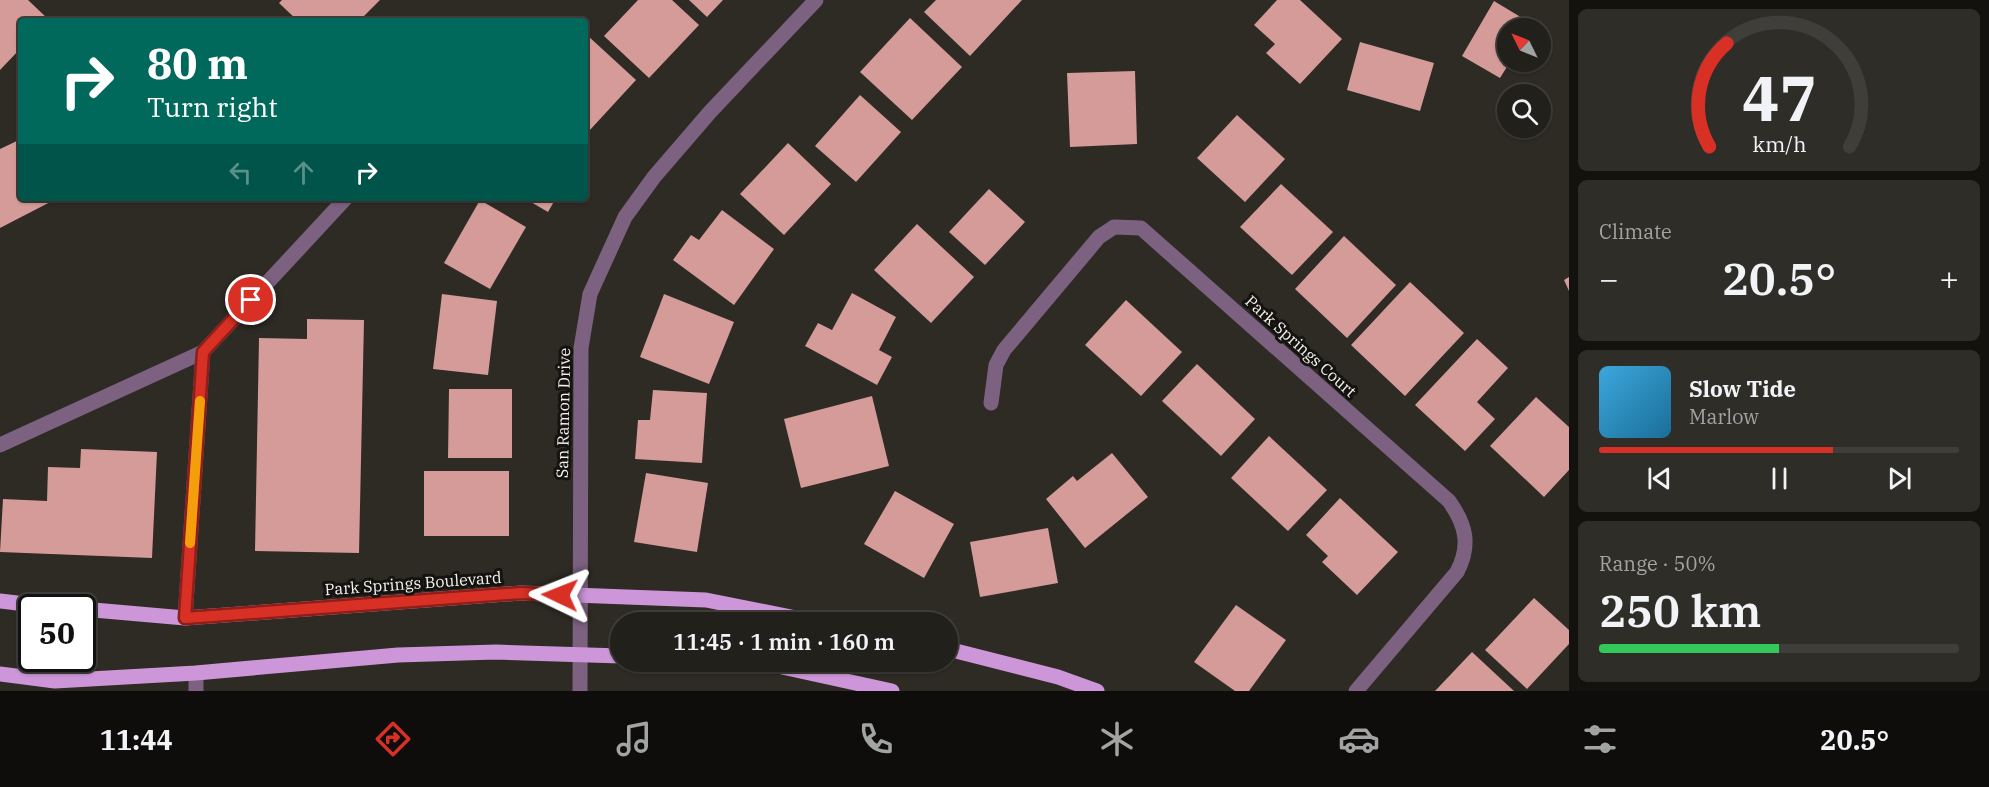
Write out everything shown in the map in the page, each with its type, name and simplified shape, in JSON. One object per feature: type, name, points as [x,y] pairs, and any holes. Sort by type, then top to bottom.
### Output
[{"type":"main road","name":"Park Springs Boulevard","points":[[96,610],[185,618],[521,593],[706,600],[766,612]]},
{"type":"main road","points":[[0,601],[18,603]]},
{"type":"main road","points":[[0,674],[55,681],[196,673],[398,655],[496,652],[610,655]]},
{"type":"main road","points":[[958,653],[1058,678],[1097,691]]},
{"type":"main road","points":[[805,672],[892,691]]},
{"type":"street","name":"San Ramon Drive","points":[[580,691],[581,348],[590,294],[625,217],[654,177],[710,112],[816,0]]},
{"type":"street","points":[[0,445],[203,352],[343,201]]},
{"type":"street","name":"Park Springs Court","points":[[991,403],[996,365],[1004,350],[1099,237],[1114,227],[1141,228],[1449,501],[1460,517],[1466,545],[1464,557],[1457,572],[1356,691]]},
{"type":"street","points":[[185,618],[203,352]]},
{"type":"street","points":[[196,673],[196,691]]},
{"type":"building","points":[[0,0],[28,0],[47,18],[18,18],[18,51],[0,70]]},
{"type":"building","points":[[282,0],[380,0],[362,18],[295,18],[279,3]]},
{"type":"building","points":[[638,0],[672,0],[699,25],[649,78],[604,36]]},
{"type":"building","points":[[689,0],[723,0],[707,17]]},
{"type":"building","points":[[936,0],[1022,0],[970,56],[924,12]]},
{"type":"building","points":[[1277,0],[1300,0],[1342,39],[1300,84],[1266,53],[1275,44],[1254,25]]},
{"type":"building","points":[[1494,1],[1522,18],[1497,18],[1497,72],[1504,72],[1500,78],[1462,56]]},
{"type":"building","points":[[910,18],[962,67],[912,120],[860,72]]},
{"type":"building","points":[[588,36],[636,80],[588,130]]},
{"type":"building","points":[[1360,42],[1434,63],[1420,111],[1347,90]]},
{"type":"building","points":[[1135,71],[1137,144],[1070,147],[1067,73]]},
{"type":"building","points":[[860,95],[901,132],[856,182],[815,146]]},
{"type":"building","points":[[1237,115],[1285,159],[1245,202],[1197,158]]},
{"type":"building","points":[[18,140],[18,201],[52,201],[0,228],[0,149]]},
{"type":"building","points":[[788,143],[831,184],[784,235],[740,194]]},
{"type":"building","points":[[1281,184],[1333,232],[1292,275],[1240,227]]},
{"type":"building","points":[[989,189],[1025,222],[985,265],[949,232]]},
{"type":"building","points":[[479,201],[526,227],[490,289],[444,263]]},
{"type":"building","points":[[529,201],[554,201],[548,212]]},
{"type":"building","points":[[722,210],[774,249],[734,305],[673,260],[691,235],[699,240]]},
{"type":"building","points":[[917,224],[974,277],[931,323],[874,270]]},
{"type":"building","points":[[1344,236],[1396,285],[1347,338],[1295,289]]},
{"type":"building","points":[[1569,277],[1569,291],[1564,280]]},
{"type":"building","points":[[1410,282],[1464,333],[1405,396],[1351,345]]},
{"type":"building","points":[[852,293],[896,317],[879,350],[892,357],[877,385],[805,346],[818,323],[832,330]]},
{"type":"building","points":[[442,294],[497,301],[488,375],[433,369]]},
{"type":"building","points":[[664,294],[734,322],[709,384],[640,357]]},
{"type":"building","points":[[1126,300],[1182,352],[1141,396],[1085,345]]},
{"type":"building","points":[[307,319],[364,320],[359,553],[255,551],[259,338],[307,339]]},
{"type":"building","points":[[1477,339],[1508,368],[1477,402],[1495,419],[1465,451],[1415,405]]},
{"type":"building","points":[[1197,364],[1255,419],[1221,456],[1162,401]]},
{"type":"building","points":[[449,389],[512,389],[512,458],[448,458]]},
{"type":"building","points":[[653,390],[707,393],[702,463],[635,459],[638,420],[650,420]]},
{"type":"building","points":[[872,396],[889,466],[801,488],[784,419]]},
{"type":"building","points":[[1536,397],[1569,427],[1569,470],[1544,497],[1490,446]]},
{"type":"building","points":[[1269,436],[1327,490],[1288,531],[1231,478]]},
{"type":"building","points":[[81,449],[157,452],[152,558],[0,552],[3,499],[47,501],[48,467],[80,468]]},
{"type":"building","points":[[1112,453],[1148,497],[1085,548],[1046,499],[1073,476],[1077,481]]},
{"type":"building","points":[[424,471],[509,471],[509,536],[424,536]]},
{"type":"building","points":[[646,473],[708,483],[697,552],[634,542]]},
{"type":"building","points":[[895,491],[954,524],[924,578],[864,544]]},
{"type":"building","points":[[1340,498],[1398,552],[1357,595],[1322,562],[1328,556],[1306,535]]},
{"type":"building","points":[[1048,528],[1058,583],[980,597],[970,542]]},
{"type":"building","points":[[1534,598],[1569,630],[1569,644],[1527,689],[1485,650]]},
{"type":"building","points":[[1236,605],[1286,640],[1249,691],[1235,691],[1194,662]]},
{"type":"building","points":[[1472,652],[1514,691],[1435,691]]},
{"type":"slow traffic","points":[[190,543],[200,401]]},
{"type":"route","points":[[251,300],[203,352],[185,618],[521,593],[560,595]]}]
